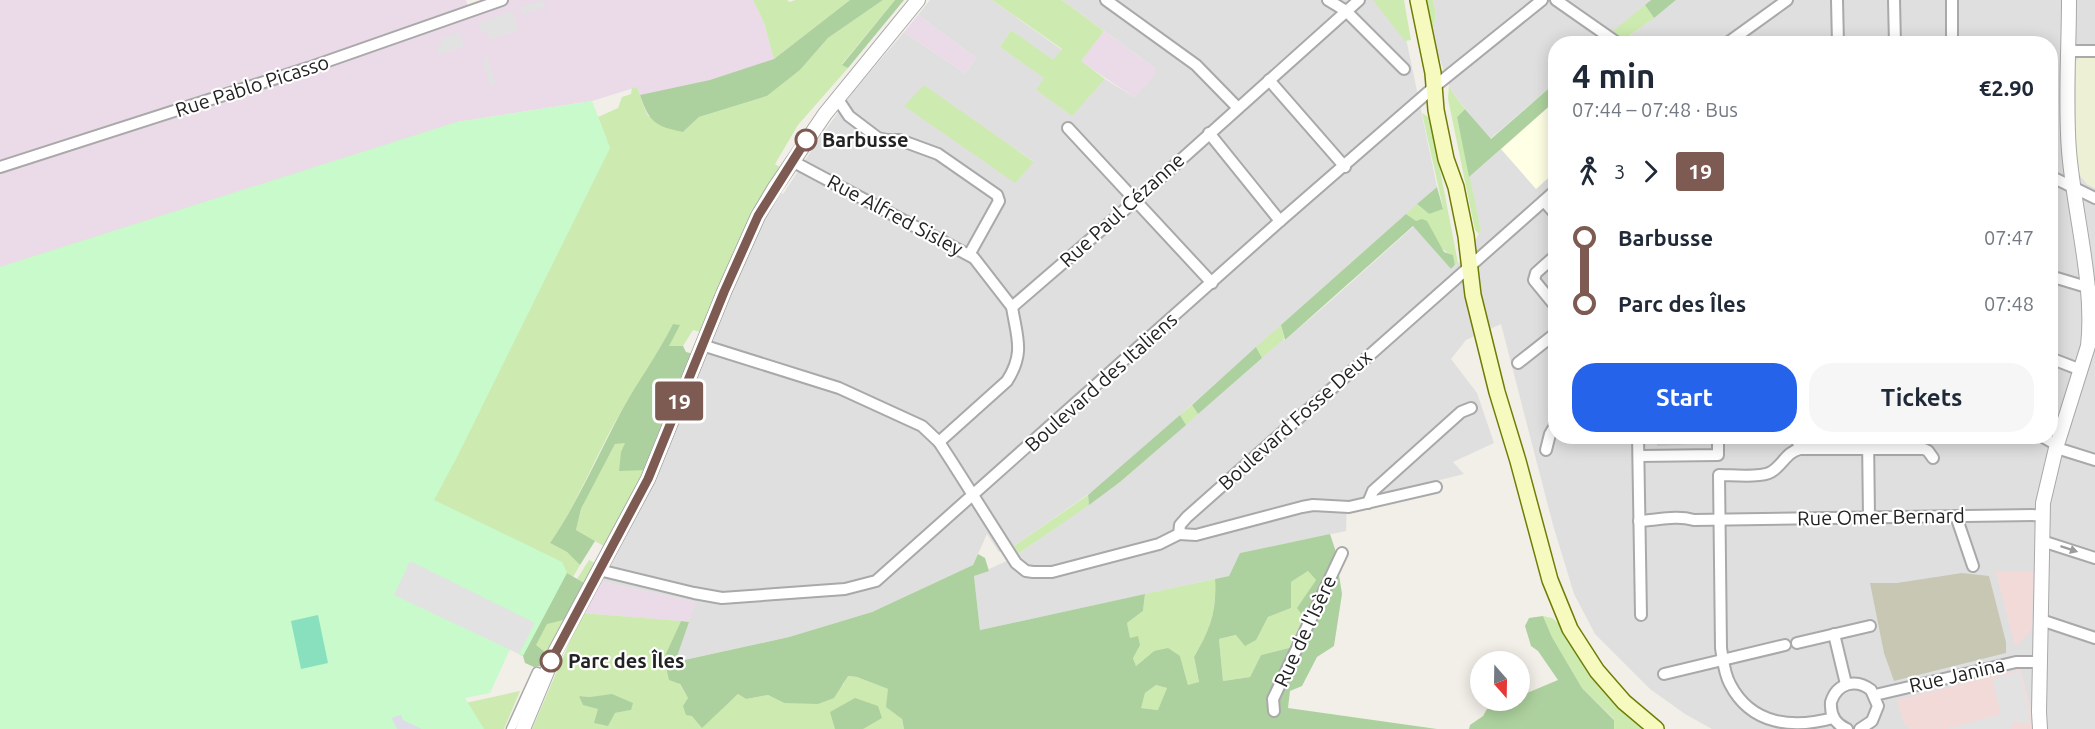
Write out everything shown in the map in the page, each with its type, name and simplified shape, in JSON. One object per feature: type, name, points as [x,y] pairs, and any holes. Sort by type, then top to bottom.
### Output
[{"type":"main road","points":[[1418,0],[1436,110],[1446,159],[1456,188],[1473,294],[1497,392],[1544,561],[1562,612],[1578,643],[1597,671],[1624,702],[1656,729]]},
{"type":"street","name":"Rue Pablo Picasso","points":[[0,167],[330,61],[502,0]]},
{"type":"street","points":[[523,729],[556,650],[648,479],[702,345],[758,216],[792,161],[837,98],[918,0]]},
{"type":"street","points":[[1106,0],[1197,65],[1238,107]]},
{"type":"street","points":[[1328,0],[1346,11],[1404,69]]},
{"type":"street","name":"Rue Paul Cézanne","points":[[1012,307],[1136,200],[1359,0]]},
{"type":"street","name":"Boulevard des Italiens","points":[[599,570],[722,598],[856,587],[876,581],[1434,87],[1542,0]]},
{"type":"street","points":[[1556,0],[1608,36]]},
{"type":"street","points":[[1737,36],[1787,0]]},
{"type":"street","points":[[1837,0],[1838,36]]},
{"type":"street","points":[[1894,0],[1895,36]]},
{"type":"street","points":[[1952,0],[1952,36]]},
{"type":"street","points":[[2040,729],[2042,515],[2047,481],[2060,447],[2093,321],[2092,293],[2069,150],[2069,0]]},
{"type":"street","points":[[2068,51],[2095,51]]},
{"type":"street","points":[[1269,80],[1345,166]]},
{"type":"street","points":[[837,98],[849,116],[878,138],[900,140],[938,154],[997,195],[999,201],[969,255]]},
{"type":"street","points":[[1068,128],[1212,283]]},
{"type":"street","points":[[1209,133],[1281,221]]},
{"type":"street","name":"Rue Alfred Sisley","points":[[792,161],[974,258],[1012,307]]},
{"type":"street","points":[[2058,180],[2095,198]]},
{"type":"street","name":"Boulevard Fosse Deux","points":[[1179,534],[1180,525],[1187,517],[1548,197]]},
{"type":"street","points":[[1544,201],[1548,206]]},
{"type":"street","points":[[1548,262],[1536,273],[1534,280],[1548,297]]},
{"type":"street","points":[[2058,279],[2092,293]]},
{"type":"street","points":[[939,442],[1007,381],[1014,370],[1019,345],[1012,307]]},
{"type":"street","points":[[1518,363],[1548,339]]},
{"type":"street","points":[[702,345],[839,388],[922,426],[939,442],[1010,555],[1026,571],[1052,572],[1159,544],[1179,534],[1196,535],[1302,507],[1313,505],[1345,507],[1436,487]]},
{"type":"street","points":[[2058,361],[2081,370]]},
{"type":"street","points":[[1368,503],[1373,490],[1461,412],[1471,408]]},
{"type":"street","points":[[1546,450],[1548,442]]},
{"type":"street","points":[[1638,444],[1641,615]]},
{"type":"street","points":[[1639,456],[1718,455],[1718,444]]},
{"type":"street","points":[[1798,444],[1800,449]]},
{"type":"street","points":[[1868,444],[1869,518]]},
{"type":"street","points":[[2055,444],[2095,460]]},
{"type":"street","points":[[1833,717],[1797,726],[1773,722],[1744,704],[1730,685],[1723,660],[1719,583],[1719,475],[1766,474],[1773,471],[1788,454],[1800,449],[1924,450],[1933,458]]},
{"type":"street","name":"Rue Omer Bernard","points":[[1639,521],[1678,517],[1694,520],[1719,520],[2042,515]]},
{"type":"street","points":[[1956,516],[1973,566]]},
{"type":"street","points":[[2042,541],[2095,558]]},
{"type":"street","name":"Rue de l'Isère","points":[[1274,711],[1273,699],[1342,553]]},
{"type":"street","points":[[2041,620],[2095,638]]},
{"type":"street","points":[[1797,643],[1870,626]]},
{"type":"street","points":[[1834,634],[1846,684]]},
{"type":"street","points":[[1664,674],[1785,645]]},
{"type":"street","name":"Rue Janina","points":[[1875,695],[2016,662],[2040,662]]},
{"type":"street","points":[[511,729],[537,672]]},
{"type":"street","points":[[1847,729],[1837,723],[1830,707],[1833,696],[1846,684],[1862,684],[1875,695],[1877,711],[1866,728]]},
{"type":"shaded area","points":[[0,0],[466,0],[468,6],[482,0],[753,0],[764,23],[777,67],[647,115],[637,87],[592,101],[457,122],[0,267]]},
{"type":"shaded area","points":[[541,0],[547,6],[522,15],[520,8]]},
{"type":"shaded area","points":[[930,0],[992,0],[1062,50],[1053,61],[1011,30],[1000,47],[1045,78],[1036,90],[1072,115],[1105,79],[1134,97],[1156,69],[1062,0],[1398,0],[1437,187],[1100,486],[1014,546],[999,552],[987,534],[973,565],[872,612],[789,637],[674,662],[695,602],[598,581],[774,189],[783,194],[853,92],[904,32],[965,73],[976,58],[918,15]],"holes":[[[924,86],[1033,162],[912,99]]]},
{"type":"shaded area","points":[[1433,0],[1651,0],[1608,36],[1548,36],[1548,89],[1490,139],[1454,95],[1449,85],[1432,37],[1436,14]]},
{"type":"shaded area","points":[[1676,0],[2095,0],[2095,58],[2079,58],[2076,61],[2076,129],[2079,173],[2087,184],[2095,188],[2095,729],[2032,729],[2030,708],[2020,669],[1909,725],[1910,729],[1712,729],[1685,714],[1650,689],[1595,634],[1574,594],[1553,525],[1501,324],[1466,340],[1451,359],[1477,393],[1494,443],[1453,462],[1464,474],[1347,503],[1346,531],[1240,553],[1229,576],[980,630],[974,576],[1013,558],[1120,482],[1414,226],[1451,269],[1466,256],[1481,230],[1469,177],[1548,107],[1548,444],[2058,444],[2058,36],[1630,36]]},
{"type":"shaded area","points":[[512,10],[519,30],[490,40],[487,33],[480,30],[478,24]]},
{"type":"shaded area","points":[[918,15],[976,58],[965,73],[904,32]]},
{"type":"shaded area","points":[[1104,31],[1156,69],[1153,78],[1134,97],[1080,61]]},
{"type":"shaded area","points":[[459,32],[464,46],[439,55],[437,47],[442,45],[440,39]]},
{"type":"shaded area","points":[[486,55],[495,81],[491,88],[483,62]]},
{"type":"shaded area","points":[[2079,58],[2095,58],[2095,188],[2081,177],[2076,153],[2076,61]]},
{"type":"shaded area","points":[[1548,107],[1548,178],[1536,189],[1501,149]]},
{"type":"shaded area","points":[[1657,444],[1698,444],[1657,446]]},
{"type":"shaded area","points":[[410,561],[535,623],[519,654],[394,595]]},
{"type":"shaded area","points":[[1996,572],[2033,572],[2032,627],[2028,635],[2015,646]]},
{"type":"shaded area","points":[[1962,573],[1989,576],[2006,642],[2006,653],[1894,681],[1884,653],[1870,583],[1897,583]]},
{"type":"shaded area","points":[[598,581],[696,602],[689,622],[582,613]]},
{"type":"shaded area","points":[[2020,669],[2030,708],[2032,729],[1910,729],[1909,725],[1904,725],[1897,700]]},
{"type":"shaded area","points":[[2019,671],[2030,724],[2016,722],[2012,724],[2011,729],[1947,729],[2001,714],[1992,679]]},
{"type":"shaded area","points":[[401,715],[403,720],[422,729],[397,729],[392,719]]},
{"type":"green space","points":[[753,0],[787,0],[790,2],[795,0],[850,0],[774,59],[764,23]]},
{"type":"green space","points":[[850,0],[883,0],[828,38],[800,70],[767,96],[699,117],[683,132],[660,125],[647,112],[640,95],[710,80],[774,59]]},
{"type":"green space","points":[[883,0],[895,0],[842,64],[848,68],[798,125],[775,164],[783,169],[704,333],[693,330],[683,346],[669,347],[673,324],[629,397],[570,510],[550,543],[567,552],[580,565],[573,577],[0,267],[457,122],[607,140],[598,117],[618,108],[622,97],[631,94],[632,88],[637,87],[647,115],[683,132],[699,117],[767,96],[800,70],[828,38]]},
{"type":"green space","points":[[895,0],[904,0],[848,68],[842,65]]},
{"type":"green space","points":[[992,0],[1062,0],[1104,31],[1081,61],[1105,79],[1072,116],[1036,90],[1044,78],[1000,47],[1011,30],[1053,60],[1062,49]]},
{"type":"green space","points":[[1373,0],[1404,0],[1411,40],[1405,41]]},
{"type":"green space","points":[[1424,0],[1433,0],[1436,14],[1432,37]]},
{"type":"green space","points":[[1651,0],[1676,0],[1654,18],[1645,5]]},
{"type":"green space","points":[[1645,5],[1654,18],[1629,36],[1619,36],[1612,32]]},
{"type":"green space","points":[[924,85],[1034,162],[1015,183],[904,106]]},
{"type":"green space","points":[[1449,85],[1465,109],[1457,117],[1481,230],[1479,234],[1475,230],[1448,99]]},
{"type":"green space","points":[[1548,89],[1548,107],[1469,177],[1457,117],[1465,109],[1491,139]]},
{"type":"green space","name":"Parc des Îles","points":[[592,101],[610,148],[434,500],[562,562],[567,573],[523,656],[510,649],[490,693],[465,698],[484,729],[0,729],[0,267],[457,122]]},
{"type":"green space","points":[[1422,113],[1430,118],[1458,263],[1455,265],[1453,255],[1443,249],[1406,214],[1417,204],[1429,214],[1443,208]]},
{"type":"green space","points":[[1437,187],[1443,209],[1429,214],[1417,204]]},
{"type":"green space","points":[[1406,214],[1416,221],[1422,219],[1427,221],[1444,252],[1453,255],[1455,265],[1451,269],[1413,226],[1285,340],[1281,325]]},
{"type":"green space","points":[[673,324],[680,325],[669,346],[683,346],[686,352],[694,354],[647,470],[619,471],[621,452],[625,443],[615,444],[581,509],[576,530],[595,541],[580,565],[567,552],[550,543],[579,495],[622,410]]},
{"type":"green space","points":[[1281,325],[1284,339],[1262,358],[1256,347]]},
{"type":"green space","points":[[1256,347],[1262,358],[1198,414],[1192,405]]},
{"type":"green space","points":[[1192,405],[1198,414],[1186,425],[1180,415]]},
{"type":"green space","points":[[1180,415],[1186,425],[1120,482],[1089,505],[1088,495]]},
{"type":"green space","points":[[625,442],[647,470],[607,548],[576,530],[581,509],[615,444]]},
{"type":"green space","points":[[1088,495],[1089,505],[1018,554],[1014,546]]},
{"type":"green space","points":[[1330,534],[1335,549],[1342,594],[1334,646],[1317,657],[1302,686],[1290,691],[1288,708],[1437,729],[904,729],[902,719],[886,707],[888,689],[857,677],[848,676],[834,698],[818,704],[784,703],[768,695],[746,699],[738,694],[702,728],[692,716],[686,715],[683,706],[688,698],[680,684],[669,680],[664,658],[681,621],[689,622],[675,662],[789,637],[872,612],[973,565],[978,554],[985,558],[989,571],[974,576],[980,630],[1145,594],[1143,611],[1127,623],[1130,638],[1138,636],[1140,645],[1133,658],[1136,666],[1154,651],[1168,648],[1180,656],[1188,685],[1199,682],[1194,657],[1211,620],[1215,601],[1215,579],[1229,576],[1240,553]],"holes":[[[1308,571],[1316,580],[1297,608],[1305,619],[1293,647],[1261,655],[1250,677],[1223,681],[1219,639],[1236,635],[1245,646],[1256,640],[1268,617],[1291,608],[1291,582]],[[1156,685],[1167,688],[1158,710],[1141,708],[1145,693]]]},
{"type":"green space","points":[[589,560],[595,563],[586,584],[577,579]]},
{"type":"green space","points":[[560,569],[586,584],[568,619],[547,624],[536,645],[546,653],[541,666],[534,667],[525,663],[523,656],[519,654]]},
{"type":"green space","points":[[1308,571],[1316,580],[1298,608],[1305,619],[1293,647],[1261,655],[1250,677],[1223,681],[1219,639],[1237,635],[1255,640],[1268,617],[1291,608],[1291,582]]},
{"type":"green space","points":[[1215,579],[1215,601],[1211,620],[1194,657],[1199,683],[1188,685],[1180,656],[1154,651],[1136,666],[1127,623],[1143,611],[1145,594]]},
{"type":"green space","points":[[582,613],[681,621],[664,659],[688,698],[692,715],[702,727],[738,694],[746,699],[768,695],[784,703],[843,685],[847,676],[857,677],[888,689],[904,729],[532,729]],"holes":[[[579,696],[590,697],[631,710],[615,713],[607,725],[595,723],[599,709]]]},
{"type":"green space","points":[[318,615],[328,663],[301,669],[291,621]]},
{"type":"green space","points":[[1543,616],[1552,618],[1559,624],[1597,680],[1618,705],[1643,729],[1614,729],[1614,719],[1582,688],[1552,637]]},
{"type":"green space","points":[[1543,616],[1552,637],[1582,688],[1614,720],[1614,729],[1469,729],[1470,725],[1483,716],[1486,711],[1530,711],[1530,692],[1558,680],[1538,651],[1531,646],[1525,626],[1529,618]]},
{"type":"green space","points":[[568,619],[552,650],[546,653],[535,645],[547,623]]},
{"type":"green space","points":[[1156,685],[1167,688],[1159,710],[1140,708],[1145,693]]},
{"type":"green space","points":[[520,691],[504,729],[449,729],[401,717]]},
{"type":"green space","points":[[612,694],[633,703],[631,710],[615,713],[608,726],[594,723],[598,709],[583,705],[579,696]]},
{"type":"green space","points":[[855,698],[878,706],[882,718],[863,729],[835,729],[830,712]]},
{"type":"bus line","name":"19","points":[[551,661],[648,479],[724,292],[758,216],[806,140]]},
{"type":"place","name":"Barbusse","points":[[806,140]]},
{"type":"place","name":"Parc des Îles","points":[[551,661]]}]
